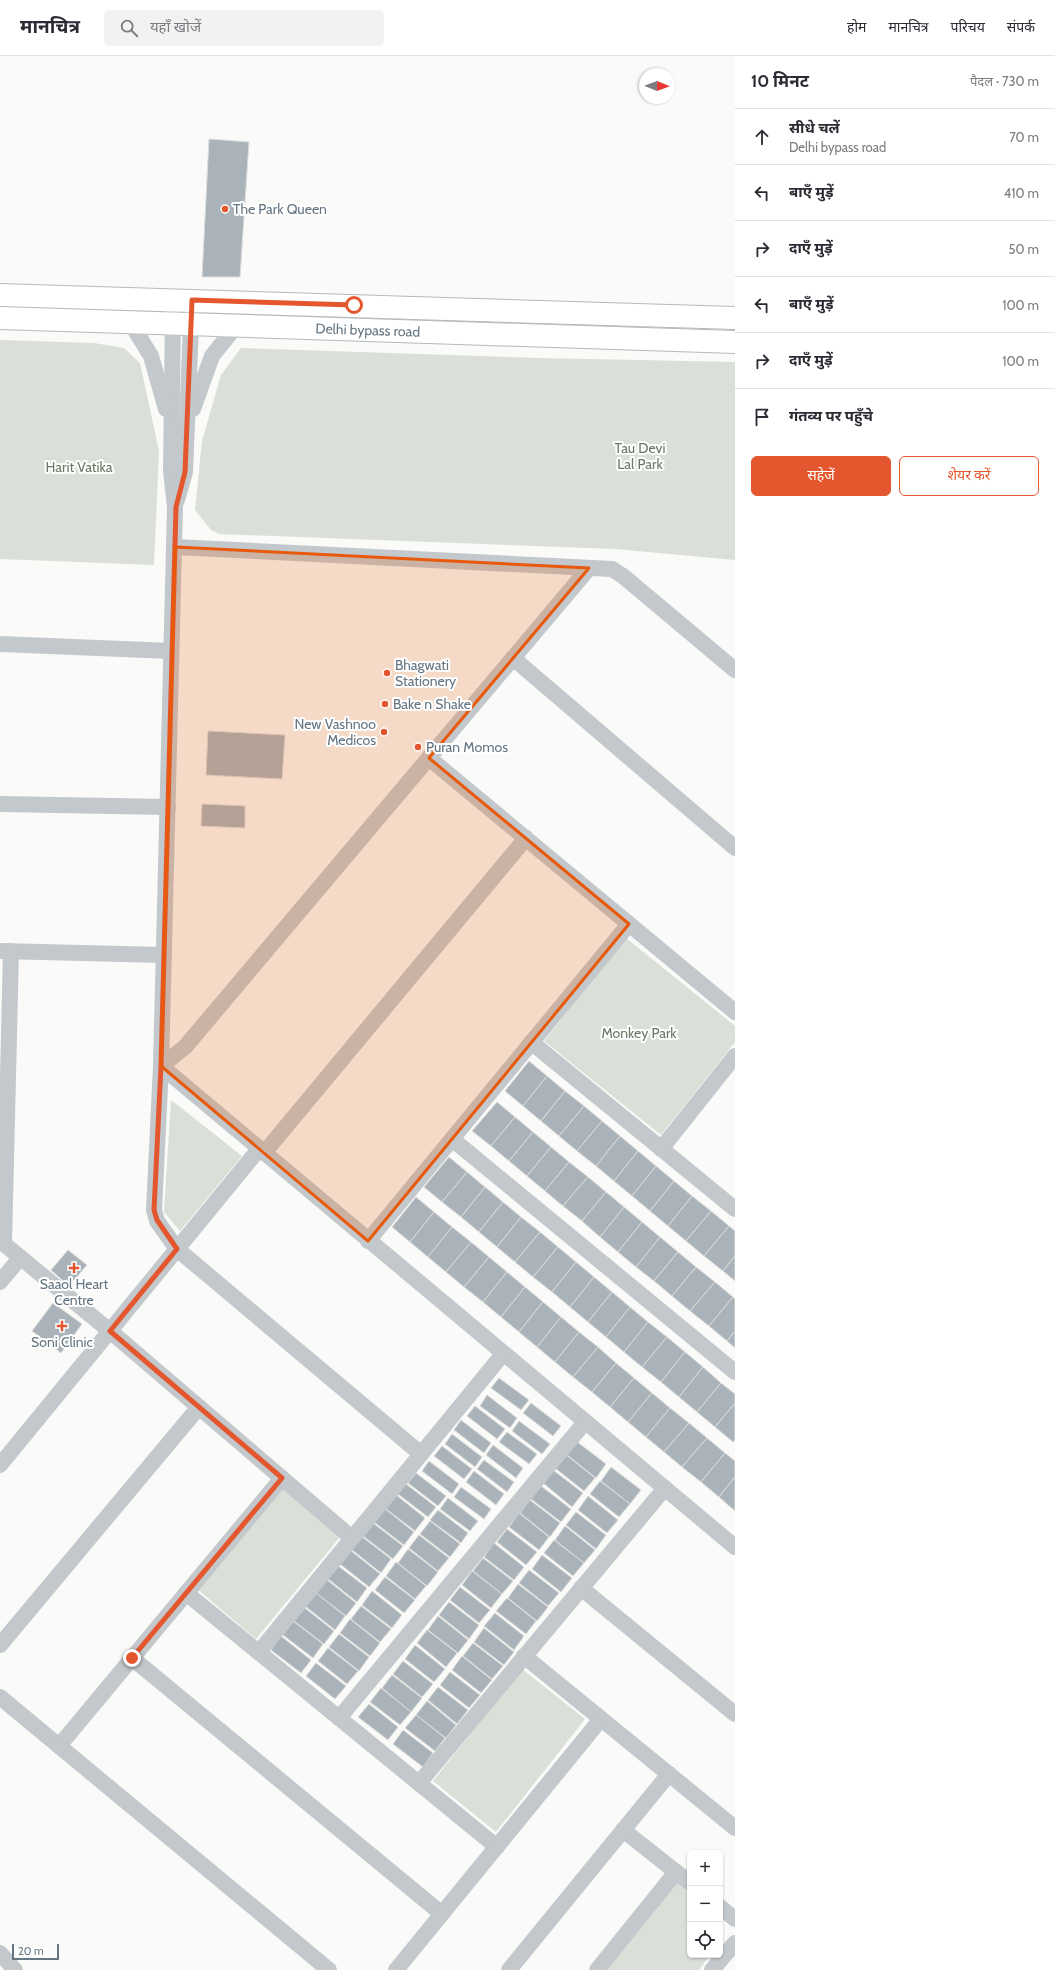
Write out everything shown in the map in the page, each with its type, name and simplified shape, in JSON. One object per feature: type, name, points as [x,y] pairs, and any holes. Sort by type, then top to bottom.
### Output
[{"type":"main road","name":"Delhi bypass road","points":[[0,295],[735,318]]},
{"type":"main road","name":"Delhi bypass road","points":[[0,318],[735,342]]},
{"type":"street","points":[[183,300],[171,426],[171,471],[176,507],[161,1066],[154,1210],[157,1220],[177,1249],[421,1454]]},
{"type":"street","points":[[130,322],[152,356],[171,426]]},
{"type":"street","points":[[176,507],[185,472],[187,425],[182,323]]},
{"type":"street","points":[[187,425],[212,356],[237,325]]},
{"type":"street","points":[[174,546],[612,569],[623,576],[735,670]]},
{"type":"street","points":[[161,1066],[185,1048],[589,568]]},
{"type":"street","points":[[0,644],[171,651]]},
{"type":"street","points":[[513,658],[735,848]]},
{"type":"street","points":[[429,758],[735,1012]]},
{"type":"street","points":[[0,804],[168,808]]},
{"type":"street","points":[[0,1465],[177,1249],[262,1151],[526,838]]},
{"type":"street","points":[[368,1241],[629,924]]},
{"type":"street","points":[[164,955],[6,951],[3,1240],[6,1247],[110,1331],[352,1538]]},
{"type":"street","points":[[531,1042],[735,1210]]},
{"type":"street","points":[[661,1149],[735,1056]]},
{"type":"street","points":[[161,1066],[503,1354],[734,1545]]},
{"type":"street","points":[[452,1139],[735,1372]]},
{"type":"street","points":[[0,1282],[20,1258]]},
{"type":"street","points":[[259,1652],[503,1354]]},
{"type":"street","points":[[0,1645],[199,1407]]},
{"type":"street","points":[[340,1718],[585,1422]]},
{"type":"street","points":[[59,1746],[282,1478]]},
{"type":"street","points":[[419,1783],[665,1488]]},
{"type":"street","points":[[581,1588],[735,1714]]},
{"type":"street","points":[[186,1593],[497,1847]]},
{"type":"street","points":[[524,1656],[735,1828]]},
{"type":"street","points":[[132,1658],[442,1914]]},
{"type":"street","points":[[0,1697],[329,1970]]},
{"type":"street","points":[[396,1970],[601,1719]]},
{"type":"street","points":[[509,1970],[669,1774]]},
{"type":"street","points":[[623,1830],[687,1881]]},
{"type":"street","points":[[597,1970],[676,1872]]},
{"type":"street","points":[[723,1909],[735,1919]]},
{"type":"street","points":[[712,1970],[735,1942]]},
{"type":"street","points":[[0,1953],[15,1970]]},
{"type":"highlighted area","points":[[175,547],[589,568],[429,758],[629,924],[368,1241],[161,1066]]},
{"type":"green space","name":"Harit Vatika","points":[[0,340],[94,343],[124,348],[140,363],[159,451],[154,565],[0,559]]},
{"type":"green space","name":"Tau Devi Lal Park","points":[[241,348],[540,358],[735,362],[735,560],[615,549],[219,534],[211,530],[195,510],[202,441],[221,375]]},
{"type":"green space","name":"Monkey Park","points":[[626,938],[735,1026],[735,1042],[661,1135],[544,1041]]},
{"type":"green space","points":[[171,1100],[242,1156],[180,1231],[164,1212]]},
{"type":"green space","points":[[281,1487],[340,1537],[256,1639],[197,1589]]},
{"type":"green space","points":[[522,1669],[585,1719],[496,1832],[433,1781]]},
{"type":"green space","points":[[677,1883],[687,1891],[687,1958],[708,1958],[699,1970],[607,1970]]},
{"type":"building","name":"The Park Queen","points":[[209,139],[249,142],[240,277],[202,277]]},
{"type":"building","points":[[208,731],[285,735],[282,779],[206,775]]},
{"type":"building","points":[[202,804],[245,806],[245,828],[201,826]]},
{"type":"building","points":[[529,1061],[547,1076],[523,1106],[505,1091]]},
{"type":"building","points":[[547,1076],[565,1091],[541,1121],[523,1106]]},
{"type":"building","points":[[565,1091],[584,1106],[559,1136],[541,1121]]},
{"type":"building","points":[[497,1102],[515,1117],[491,1146],[472,1131]]},
{"type":"building","points":[[584,1106],[602,1121],[577,1151],[559,1136]]},
{"type":"building","points":[[515,1117],[533,1132],[509,1161],[491,1146]]},
{"type":"building","points":[[602,1121],[620,1136],[596,1166],[577,1151]]},
{"type":"building","points":[[533,1132],[551,1147],[527,1176],[509,1161]]},
{"type":"building","points":[[620,1136],[638,1151],[614,1181],[596,1166]]},
{"type":"building","points":[[551,1147],[569,1162],[545,1191],[527,1176]]},
{"type":"building","points":[[638,1151],[656,1166],[632,1196],[614,1181]]},
{"type":"building","points":[[449,1157],[467,1172],[442,1202],[424,1187]]},
{"type":"building","points":[[569,1162],[588,1177],[563,1206],[545,1191]]},
{"type":"building","points":[[656,1166],[674,1181],[650,1211],[632,1196]]},
{"type":"building","points":[[467,1172],[485,1187],[461,1217],[442,1202]]},
{"type":"building","points":[[588,1177],[606,1192],[582,1221],[563,1206]]},
{"type":"building","points":[[674,1181],[692,1196],[668,1226],[650,1211]]},
{"type":"building","points":[[485,1187],[503,1202],[479,1232],[461,1217]]},
{"type":"building","points":[[606,1192],[624,1207],[600,1237],[582,1221]]},
{"type":"building","points":[[692,1196],[711,1211],[686,1241],[668,1226]]},
{"type":"building","points":[[416,1197],[434,1212],[410,1242],[392,1227]]},
{"type":"building","points":[[503,1202],[521,1217],[497,1247],[479,1232]]},
{"type":"building","points":[[624,1207],[642,1222],[618,1252],[600,1237]]},
{"type":"building","points":[[711,1211],[729,1226],[704,1256],[686,1241]]},
{"type":"building","points":[[434,1212],[452,1227],[428,1257],[410,1242]]},
{"type":"building","points":[[521,1217],[540,1232],[515,1262],[497,1247]]},
{"type":"building","points":[[642,1222],[660,1237],[636,1267],[618,1252]]},
{"type":"building","points":[[729,1226],[735,1231],[735,1256],[723,1271],[704,1256]]},
{"type":"building","points":[[452,1227],[471,1242],[446,1272],[428,1257]]},
{"type":"building","points":[[540,1232],[558,1247],[533,1277],[515,1262]]},
{"type":"building","points":[[660,1237],[678,1252],[654,1281],[636,1267]]},
{"type":"building","points":[[471,1242],[489,1257],[464,1287],[446,1272]]},
{"type":"building","points":[[558,1247],[576,1262],[552,1292],[533,1277]]},
{"type":"building","points":[[68,1250],[87,1265],[69,1286],[51,1270]]},
{"type":"building","points":[[678,1252],[696,1267],[672,1296],[654,1281]]},
{"type":"building","points":[[735,1256],[735,1281],[723,1271]]},
{"type":"building","points":[[489,1257],[507,1272],[483,1302],[464,1287]]},
{"type":"building","points":[[576,1262],[594,1277],[570,1307],[552,1292]]},
{"type":"building","points":[[696,1267],[715,1282],[690,1311],[672,1296]]},
{"type":"building","points":[[507,1272],[525,1287],[501,1317],[483,1302]]},
{"type":"building","points":[[594,1277],[612,1292],[588,1322],[570,1307]]},
{"type":"building","points":[[715,1282],[733,1297],[709,1326],[690,1311]]},
{"type":"building","points":[[525,1287],[543,1302],[519,1332],[501,1317]]},
{"type":"building","points":[[612,1292],[630,1307],[606,1337],[588,1322]]},
{"type":"building","points":[[733,1297],[735,1299],[735,1331],[727,1341],[709,1326]]},
{"type":"building","points":[[543,1302],[561,1317],[537,1347],[519,1332]]},
{"type":"building","points":[[53,1303],[82,1324],[61,1353],[32,1331]]},
{"type":"building","points":[[630,1307],[648,1322],[624,1352],[606,1337]]},
{"type":"building","points":[[561,1317],[579,1332],[555,1362],[537,1347]]},
{"type":"building","points":[[648,1322],[667,1337],[642,1367],[624,1352]]},
{"type":"building","points":[[735,1331],[735,1348],[727,1341]]},
{"type":"building","points":[[579,1332],[598,1347],[573,1377],[555,1362]]},
{"type":"building","points":[[667,1337],[685,1352],[661,1382],[642,1367]]},
{"type":"building","points":[[598,1347],[616,1363],[592,1392],[573,1377]]},
{"type":"building","points":[[685,1352],[703,1367],[679,1397],[661,1382]]},
{"type":"building","points":[[616,1363],[634,1378],[610,1407],[592,1392]]},
{"type":"building","points":[[703,1367],[721,1383],[697,1412],[679,1397]]},
{"type":"building","points":[[499,1378],[529,1400],[521,1410],[491,1388]]},
{"type":"building","points":[[634,1378],[652,1393],[628,1422],[610,1407]]},
{"type":"building","points":[[721,1383],[735,1394],[735,1403],[715,1427],[697,1412]]},
{"type":"building","points":[[652,1393],[670,1408],[646,1437],[628,1422]]},
{"type":"building","points":[[487,1395],[517,1418],[510,1428],[480,1406]]},
{"type":"building","points":[[531,1403],[561,1426],[553,1436],[523,1413]]},
{"type":"building","points":[[735,1403],[735,1440],[733,1442],[715,1427]]},
{"type":"building","points":[[475,1406],[505,1429],[497,1439],[467,1416]]},
{"type":"building","points":[[670,1408],[689,1423],[664,1452],[646,1437]]},
{"type":"building","points":[[461,1420],[491,1443],[484,1453],[454,1430]]},
{"type":"building","points":[[519,1421],[550,1444],[542,1454],[512,1431]]},
{"type":"building","points":[[689,1423],[707,1438],[682,1467],[664,1452]]},
{"type":"building","points":[[507,1432],[537,1454],[529,1464],[499,1442]]},
{"type":"building","points":[[452,1434],[482,1457],[475,1467],[445,1444]]},
{"type":"building","points":[[707,1438],[725,1453],[701,1482],[682,1467]]},
{"type":"building","points":[[576,1441],[606,1464],[596,1478],[566,1454]]},
{"type":"building","points":[[493,1445],[523,1468],[516,1478],[486,1455]]},
{"type":"building","points":[[442,1446],[472,1469],[464,1479],[434,1456]]},
{"type":"building","points":[[725,1453],[735,1461],[735,1477],[719,1497],[701,1482]]},
{"type":"building","points":[[565,1454],[595,1478],[584,1491],[555,1468]]},
{"type":"building","points":[[484,1460],[514,1482],[507,1492],[477,1469]]},
{"type":"building","points":[[429,1461],[459,1484],[452,1494],[422,1471]]},
{"type":"building","points":[[611,1467],[641,1490],[630,1504],[601,1481]]},
{"type":"building","points":[[553,1470],[583,1493],[572,1507],[543,1483]]},
{"type":"building","points":[[474,1471],[504,1494],[496,1505],[466,1482]]},
{"type":"building","points":[[416,1473],[446,1496],[438,1506],[408,1483]]},
{"type":"building","points":[[735,1477],[735,1511],[719,1497]]},
{"type":"building","points":[[600,1481],[630,1504],[619,1517],[590,1494]]},
{"type":"building","points":[[406,1484],[436,1507],[428,1517],[398,1494]]},
{"type":"building","points":[[541,1486],[571,1509],[561,1522],[531,1499]]},
{"type":"building","points":[[461,1487],[491,1509],[484,1519],[454,1497]]},
{"type":"building","points":[[395,1494],[425,1518],[415,1531],[385,1508]]},
{"type":"building","points":[[588,1496],[618,1520],[607,1533],[578,1510]]},
{"type":"building","points":[[448,1498],[478,1521],[470,1531],[440,1509]]},
{"type":"building","points":[[530,1500],[560,1523],[550,1537],[520,1513]]},
{"type":"building","points":[[384,1508],[414,1532],[404,1545],[374,1522]]},
{"type":"building","points":[[438,1510],[468,1533],[461,1543],[430,1520]]},
{"type":"building","points":[[576,1512],[606,1535],[596,1549],[566,1525]]},
{"type":"building","points":[[519,1513],[549,1537],[539,1550],[509,1527]]},
{"type":"building","points":[[430,1521],[460,1544],[450,1557],[420,1534]]},
{"type":"building","points":[[373,1523],[403,1546],[393,1559],[363,1536]]},
{"type":"building","points":[[565,1526],[595,1550],[584,1563],[555,1540]]},
{"type":"building","points":[[507,1529],[537,1552],[526,1565],[497,1542]]},
{"type":"building","points":[[419,1535],[449,1558],[438,1571],[409,1548]]},
{"type":"building","points":[[361,1536],[391,1559],[381,1573],[351,1549]]},
{"type":"building","points":[[554,1540],[584,1563],[573,1576],[544,1553]]},
{"type":"building","points":[[494,1543],[524,1567],[514,1580],[484,1557]]},
{"type":"building","points":[[408,1549],[438,1572],[427,1586],[398,1563]]},
{"type":"building","points":[[350,1550],[380,1574],[369,1587],[340,1564]]},
{"type":"building","points":[[542,1555],[572,1578],[561,1592],[532,1569]]},
{"type":"building","points":[[483,1558],[513,1581],[502,1594],[473,1571]]},
{"type":"building","points":[[396,1562],[426,1586],[415,1599],[386,1576]]},
{"type":"building","points":[[337,1565],[367,1588],[357,1602],[327,1578]]},
{"type":"building","points":[[529,1570],[559,1593],[548,1606],[519,1583]]},
{"type":"building","points":[[472,1571],[502,1594],[491,1608],[462,1585]]},
{"type":"building","points":[[385,1577],[415,1600],[404,1613],[375,1590]]},
{"type":"building","points":[[326,1579],[356,1603],[346,1616],[316,1593]]},
{"type":"building","points":[[518,1584],[548,1607],[537,1621],[508,1598]]},
{"type":"building","points":[[460,1587],[490,1610],[479,1623],[450,1600]]},
{"type":"building","points":[[372,1591],[402,1615],[392,1628],[362,1605]]},
{"type":"building","points":[[316,1593],[345,1616],[335,1630],[305,1606]]},
{"type":"building","points":[[507,1598],[536,1621],[526,1634],[496,1611]]},
{"type":"building","points":[[449,1602],[479,1625],[469,1639],[439,1615]]},
{"type":"building","points":[[361,1606],[391,1629],[380,1642],[351,1619]]},
{"type":"building","points":[[305,1608],[334,1631],[324,1644],[294,1621]]},
{"type":"building","points":[[495,1613],[524,1636],[514,1650],[484,1626]]},
{"type":"building","points":[[438,1616],[468,1640],[458,1653],[428,1630]]},
{"type":"building","points":[[350,1619],[380,1643],[370,1656],[340,1633]]},
{"type":"building","points":[[293,1621],[323,1644],[313,1658],[283,1635]]},
{"type":"building","points":[[484,1628],[514,1652],[504,1665],[474,1642]]},
{"type":"building","points":[[427,1630],[457,1653],[446,1667],[417,1643]]},
{"type":"building","points":[[339,1634],[369,1657],[359,1671],[329,1647]]},
{"type":"building","points":[[281,1636],[311,1660],[301,1673],[271,1650]]},
{"type":"building","points":[[473,1643],[503,1666],[492,1679],[463,1656]]},
{"type":"building","points":[[415,1645],[445,1669],[434,1682],[405,1659]]},
{"type":"building","points":[[328,1648],[358,1671],[347,1684],[318,1661]]},
{"type":"building","points":[[462,1656],[492,1680],[481,1693],[452,1670]]},
{"type":"building","points":[[403,1661],[433,1684],[422,1697],[393,1674]]},
{"type":"building","points":[[316,1663],[346,1686],[335,1699],[306,1676]]},
{"type":"building","points":[[450,1672],[480,1695],[469,1708],[440,1685]]},
{"type":"building","points":[[392,1675],[422,1698],[411,1712],[382,1688]]},
{"type":"building","points":[[438,1687],[468,1710],[457,1724],[428,1700]]},
{"type":"building","points":[[381,1688],[411,1712],[400,1725],[370,1702]]},
{"type":"building","points":[[427,1701],[456,1725],[446,1738],[416,1715]]},
{"type":"building","points":[[369,1704],[398,1727],[388,1740],[358,1717]]},
{"type":"building","points":[[416,1715],[445,1738],[435,1751],[405,1728]]},
{"type":"building","points":[[403,1730],[433,1753],[423,1767],[393,1744]]},
{"type":"place","name":"The Park Queen","points":[[225,209]]},
{"type":"place","name":"Bhagwati Stationery","points":[[387,673]]},
{"type":"place","name":"Bake n Shake","points":[[385,704]]},
{"type":"place","name":"New Vashnoo Medicos","points":[[384,732]]},
{"type":"place","name":"Puran Momos","points":[[418,747]]},
{"type":"place","name":"Saaol Heart Centre","points":[[74,1268]]},
{"type":"place","name":"Soni Clinic","points":[[62,1326]]},
{"type":"route","points":[[132,1658],[282,1478],[110,1331],[177,1249],[157,1220],[154,1210],[161,1066],[174,546],[176,507],[185,472],[192,300],[354,305]]}]
